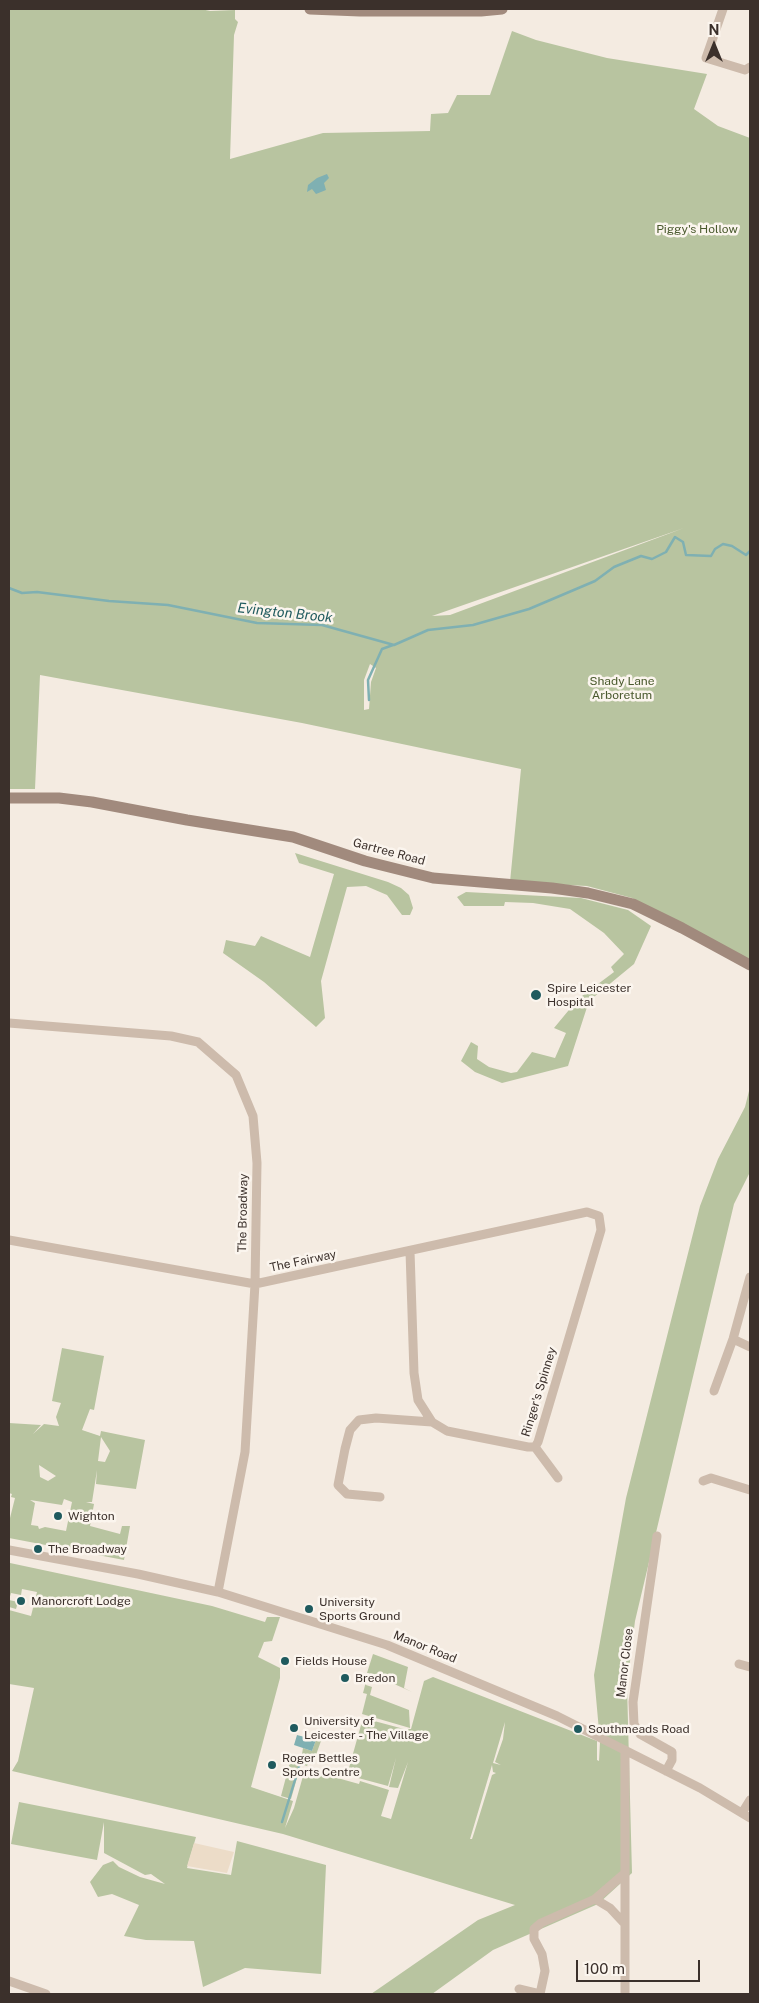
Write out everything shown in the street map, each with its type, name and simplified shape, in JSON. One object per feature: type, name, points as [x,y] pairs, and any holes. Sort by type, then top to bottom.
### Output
[{"type":"main road","points":[[310,9],[360,11],[502,9]]},
{"type":"main road","name":"Gartree Road","points":[[9,798],[59,798],[92,802],[292,837],[365,861],[433,878],[552,888],[633,904],[750,965]]},
{"type":"street","points":[[723,9],[706,58],[747,72]]},
{"type":"street","name":"The Broadway","points":[[9,1023],[171,1036],[198,1042],[236,1075],[253,1116],[257,1163],[255,1284],[245,1452],[218,1592]]},
{"type":"street","name":"The Fairway","points":[[9,1240],[255,1284],[588,1212],[599,1216]]},
{"type":"street","name":"Ringer's Spinney","points":[[432,1422],[447,1431],[535,1447],[600,1230],[599,1216]]},
{"type":"street","points":[[410,1251],[414,1373],[418,1400],[432,1422]]},
{"type":"street","points":[[714,1391],[733,1339],[750,1277]]},
{"type":"street","points":[[733,1339],[750,1347]]},
{"type":"street","points":[[380,1498],[347,1494],[338,1485],[350,1430],[359,1420],[368,1419],[432,1422]]},
{"type":"street","points":[[535,1447],[558,1478]]},
{"type":"street","points":[[703,1480],[716,1479],[750,1490]]},
{"type":"street","name":"Manor Close","points":[[657,1536],[633,1702],[634,1724],[640,1734],[672,1752],[672,1760],[666,1771]]},
{"type":"street","name":"Manor Road","points":[[9,1550],[138,1574],[218,1592],[387,1645],[557,1716],[666,1771],[746,1815]]},
{"type":"street","points":[[739,1664],[750,1667]]},
{"type":"street","points":[[624,1750],[625,1994]]},
{"type":"street","points":[[746,1815],[750,1800]]},
{"type":"street","points":[[519,1989],[540,1994],[545,1971],[542,1954],[534,1939],[534,1929],[541,1923],[594,1899],[624,1874]]},
{"type":"street","points":[[594,1899],[610,1908],[624,1923]]},
{"type":"street","points":[[9,1981],[46,1994]]},
{"type":"green space","points":[[9,9],[235,10],[235,19],[238,22],[234,35],[230,159],[323,133],[430,131],[431,114],[448,113],[457,95],[490,95],[512,31],[536,40],[607,58],[707,74],[694,109],[718,126],[750,138],[750,961],[632,898],[587,886],[510,882],[521,769],[302,723],[40,675],[35,789],[9,789]],"holes":[[[684,528],[450,615],[432,616]],[[370,664],[376,668],[371,682],[369,709],[364,710],[364,680]]]},
{"type":"green space","points":[[295,853],[388,882],[401,888],[409,895],[413,908],[410,915],[402,915],[387,895],[366,886],[347,887],[321,981],[325,1018],[316,1027],[264,982],[223,953],[226,940],[255,946],[261,936],[310,957],[334,874],[299,863]]},
{"type":"green space","points":[[466,892],[581,898],[628,910],[651,926],[634,964],[589,1001],[568,1066],[502,1083],[475,1072],[461,1061],[471,1042],[478,1046],[477,1059],[489,1067],[511,1073],[517,1072],[532,1052],[555,1058],[566,1033],[554,1028],[578,999],[614,972],[611,967],[624,954],[604,933],[570,909],[533,903],[505,902],[504,906],[464,906],[457,897]]},
{"type":"green space","name":"University of Leicester - The Village","points":[[750,1087],[750,1172],[734,1204],[635,1621],[627,1685],[632,1873],[598,1904],[493,1950],[432,1994],[371,1994],[478,1920],[515,1905],[283,1834],[12,1771],[18,1761],[34,1688],[9,1684],[9,1610],[31,1616],[37,1592],[22,1589],[21,1595],[11,1593],[9,1600],[10,1563],[212,1606],[265,1622],[267,1617],[280,1617],[272,1641],[264,1642],[258,1657],[280,1668],[280,1678],[251,1787],[293,1801],[285,1828],[294,1808],[305,1769],[359,1784],[360,1781],[389,1790],[381,1816],[391,1819],[408,1762],[398,1788],[389,1787],[396,1758],[388,1786],[347,1775],[363,1718],[404,1729],[411,1729],[424,1681],[433,1677],[597,1741],[597,1760],[599,1761],[600,1742],[594,1675],[626,1498],[700,1206],[718,1159],[745,1107]],"holes":[[[505,1722],[503,1739],[495,1762],[501,1765],[493,1763]],[[492,1765],[493,1772],[496,1773],[492,1775],[472,1839],[470,1839]]]},
{"type":"green space","points":[[62,1348],[104,1356],[94,1410],[90,1409],[82,1430],[100,1436],[101,1431],[145,1440],[136,1489],[96,1484],[97,1470],[92,1502],[86,1502],[94,1504],[90,1526],[120,1534],[122,1526],[130,1526],[124,1560],[9,1538],[9,1522],[15,1498],[11,1497],[12,1494],[9,1493],[9,1423],[41,1425],[33,1434],[44,1424],[59,1426],[56,1417],[61,1403],[52,1401]],"holes":[[[101,1437],[110,1451],[105,1462],[98,1461]],[[39,1465],[56,1476],[48,1481],[40,1477]],[[64,1499],[72,1502],[66,1531],[45,1527],[39,1529],[38,1526],[31,1525],[35,1503],[30,1500],[62,1505]]]},
{"type":"green space","points":[[9,1600],[18,1602],[16,1609],[9,1607]]},
{"type":"green space","points":[[373,1654],[408,1667],[404,1688],[412,1692],[392,1683],[390,1677],[367,1673]]},
{"type":"green space","points":[[368,1674],[366,1685],[372,1687],[370,1695],[409,1710],[410,1728],[362,1714],[367,1694],[363,1693]]},
{"type":"green space","points":[[316,1740],[321,1741],[313,1763],[309,1762],[307,1766],[290,1761],[292,1754],[309,1760],[309,1756],[302,1754],[303,1748],[312,1751]]},
{"type":"green space","points":[[290,1762],[301,1764],[291,1799],[281,1796]]},
{"type":"green space","points":[[19,1802],[196,1837],[187,1868],[231,1875],[237,1841],[326,1865],[321,1974],[245,1968],[203,1987],[194,1941],[146,1940],[124,1936],[139,1905],[112,1894],[98,1897],[90,1882],[103,1865],[113,1861],[119,1867],[140,1877],[165,1884],[151,1874],[145,1875],[104,1853],[104,1822],[97,1860],[11,1844]]},
{"type":"shaded area","points":[[194,1843],[234,1852],[227,1873],[187,1866]]},
{"type":"water","points":[[327,174],[329,178],[324,183],[326,190],[316,194],[312,189],[307,192],[308,185],[317,178]]},
{"type":"water","points":[[297,1735],[316,1740],[312,1751],[294,1745]]},
{"type":"waterway","name":"Evington Brook","points":[[9,588],[22,593],[37,592],[109,601],[168,605],[257,623],[322,625],[394,645],[428,630],[473,625],[529,609],[595,581],[614,567],[641,556],[652,559],[666,552],[675,537],[683,542],[686,555],[711,556],[715,549],[723,544],[732,546],[746,555],[750,551]]},
{"type":"waterway","points":[[369,700],[368,680],[382,649],[393,645]]},
{"type":"waterway","points":[[282,1822],[299,1767]]},
{"type":"place","name":"Spire Leicester Hospital","points":[[536,995]]},
{"type":"place","name":"Wighton","points":[[58,1516]]},
{"type":"place","name":"The Broadway","points":[[38,1549]]},
{"type":"place","name":"Manorcroft Lodge","points":[[21,1601]]},
{"type":"place","name":"University Sports Ground","points":[[309,1609]]},
{"type":"place","name":"Fields House","points":[[285,1661]]},
{"type":"place","name":"Bredon","points":[[345,1678]]},
{"type":"place","name":"University of Leicester - The Village","points":[[294,1728]]},
{"type":"place","name":"Southmeads Road","points":[[578,1729]]},
{"type":"place","name":"Roger Bettles Sports Centre","points":[[272,1765]]},
{"type":"park label","name":"Piggy's Hollow","points":[[697,229]]},
{"type":"park label","name":"Shady Lane Arboretum","points":[[622,688]]}]
